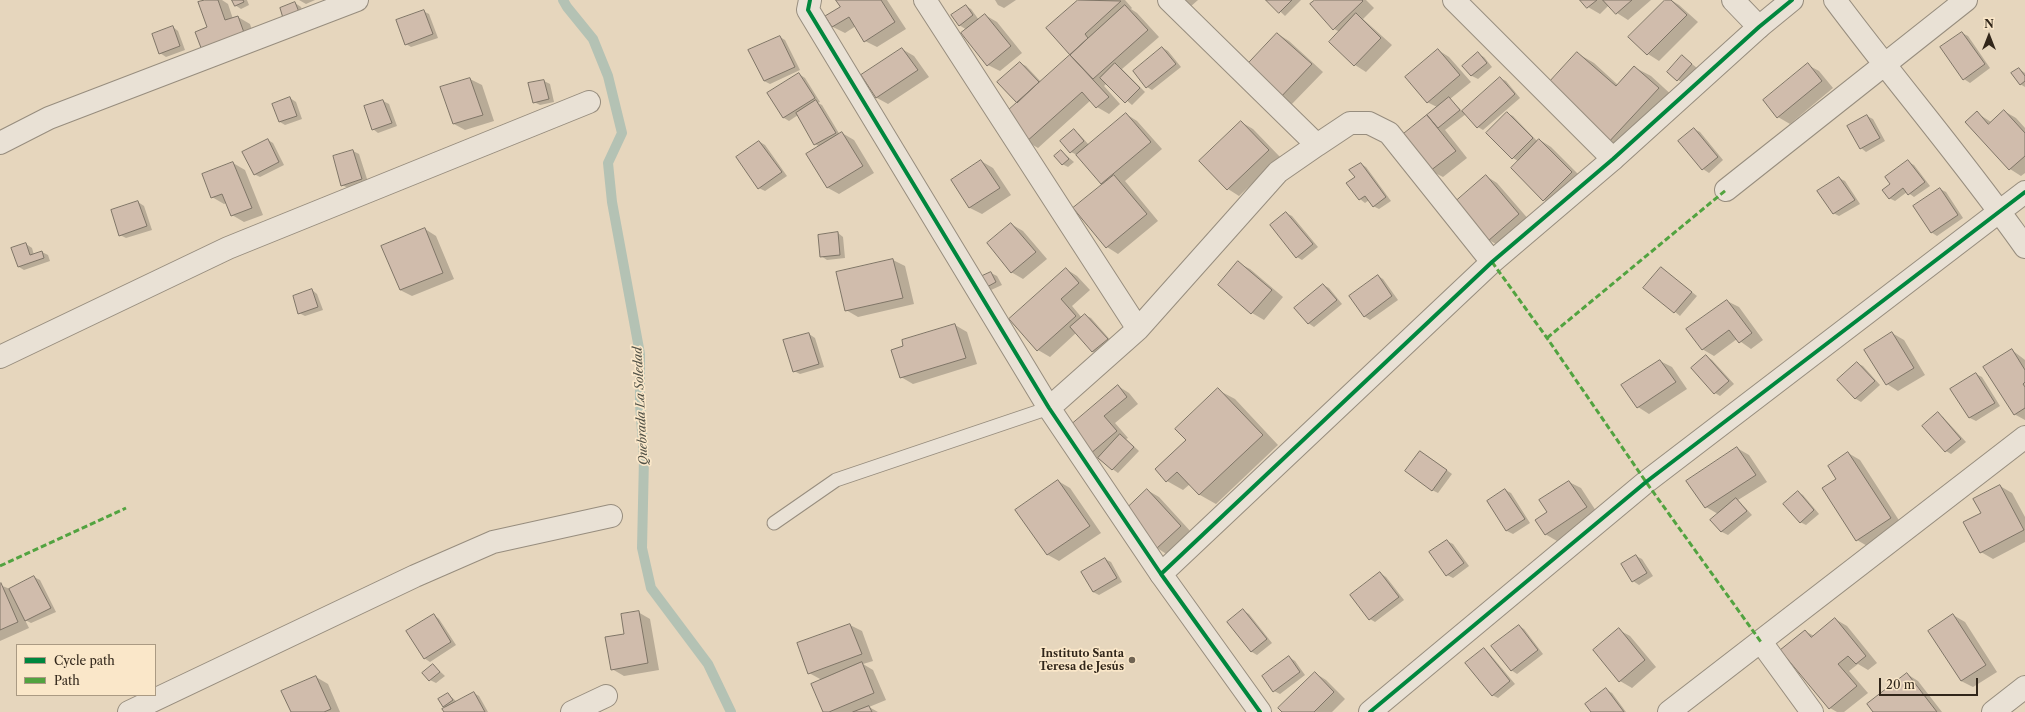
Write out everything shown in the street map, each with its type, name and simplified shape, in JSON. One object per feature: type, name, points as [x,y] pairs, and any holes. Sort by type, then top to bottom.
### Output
[{"type":"street","points":[[0,143],[49,118],[357,0]]},
{"type":"street","points":[[810,0],[808,10],[1049,408],[1161,574],[1260,712]]},
{"type":"street","points":[[925,0],[1138,329]]},
{"type":"street","points":[[1170,0],[1317,145]]},
{"type":"street","points":[[1454,0],[1613,159]]},
{"type":"street","points":[[1733,0],[1759,27]]},
{"type":"street","points":[[1161,574],[1492,262],[1613,159],[1759,27],[1792,0]]},
{"type":"street","points":[[1835,0],[1883,64],[2000,212],[2025,247]]},
{"type":"street","points":[[1726,190],[1883,64],[1966,0]]},
{"type":"street","points":[[0,357],[228,248],[589,102]]},
{"type":"street","points":[[1049,408],[1138,329],[1278,172],[1350,123],[1369,123],[1389,133],[1492,262]]},
{"type":"street","points":[[1370,712],[1646,482],[2025,192]]},
{"type":"street","points":[[1669,712],[2025,437]]},
{"type":"street","points":[[129,712],[414,576],[493,542],[611,516]]},
{"type":"street","points":[[1761,642],[1812,712]]},
{"type":"street","points":[[1993,712],[2025,687]]},
{"type":"street","points":[[572,712],[606,696]]},
{"type":"lane","points":[[774,523],[836,480],[1049,408]]},
{"type":"building","points":[[205,0],[218,0],[225,20],[238,16],[246,38],[203,53],[195,32],[207,27],[198,2]]},
{"type":"building","points":[[232,0],[243,0],[244,2],[235,6]]},
{"type":"building","points":[[836,0],[881,0],[895,22],[864,42],[849,17],[832,27],[825,16],[840,7]]},
{"type":"building","points":[[1078,0],[1121,1],[1085,34],[1088,38],[1070,55],[1046,28]]},
{"type":"building","points":[[1266,0],[1292,0],[1279,13]]},
{"type":"building","points":[[1315,0],[1363,1],[1333,30],[1310,4]]},
{"type":"building","points":[[1580,0],[1597,0],[1587,8]]},
{"type":"building","points":[[1603,0],[1632,0],[1616,14]]},
{"type":"building","points":[[1665,0],[1671,0],[1687,15],[1647,55],[1628,37]]},
{"type":"building","points":[[295,2],[299,12],[283,18],[280,8]]},
{"type":"building","points":[[966,5],[973,15],[959,26],[951,15]]},
{"type":"building","points":[[1125,5],[1148,30],[1093,79],[1070,55]]},
{"type":"building","points":[[424,10],[433,34],[405,45],[396,20]]},
{"type":"building","points":[[1356,13],[1381,38],[1354,66],[1329,42]]},
{"type":"building","points":[[985,14],[1011,46],[987,66],[961,33]]},
{"type":"building","points":[[173,26],[180,46],[159,54],[152,34]]},
{"type":"building","points":[[1962,32],[1985,64],[1963,80],[1940,47]]},
{"type":"building","points":[[1277,33],[1312,64],[1278,100],[1244,68]]},
{"type":"building","points":[[780,36],[795,67],[764,81],[748,50]]},
{"type":"building","points":[[1162,47],[1176,64],[1146,88],[1133,71]]},
{"type":"building","points":[[902,48],[918,70],[876,98],[861,75]]},
{"type":"building","points":[[1438,49],[1460,75],[1427,103],[1405,77]]},
{"type":"building","points":[[1478,52],[1487,63],[1471,76],[1462,66]]},
{"type":"building","points":[[1577,52],[1616,86],[1634,66],[1659,88],[1606,145],[1544,88]]},
{"type":"building","points":[[1070,55],[1109,97],[1096,108],[1082,92],[1026,142],[1002,116]]},
{"type":"building","points":[[1682,55],[1692,64],[1677,81],[1667,72]]},
{"type":"building","points":[[1020,62],[1039,82],[1017,103],[997,82]]},
{"type":"building","points":[[1115,63],[1140,88],[1125,103],[1100,78]]},
{"type":"building","points":[[1808,63],[1822,81],[1777,118],[1763,100]]},
{"type":"building","points":[[2019,68],[2025,76],[2025,81],[2020,85],[2011,73]]},
{"type":"building","points":[[799,73],[815,98],[783,118],[767,93]]},
{"type":"building","points":[[1500,77],[1515,94],[1477,128],[1462,111]]},
{"type":"building","points":[[470,78],[483,115],[453,124],[440,87]]},
{"type":"building","points":[[544,80],[549,99],[533,103],[528,83]]},
{"type":"building","points":[[290,97],[297,116],[279,122],[272,104]]},
{"type":"building","points":[[1449,97],[1460,110],[1438,128],[1427,115]]},
{"type":"building","points":[[383,100],[392,123],[372,130],[364,106]]},
{"type":"building","points":[[816,100],[836,133],[814,145],[796,113]]},
{"type":"building","points":[[2004,110],[2025,133],[2025,156],[2009,170],[1965,122],[1977,111],[1988,124]]},
{"type":"building","points":[[1507,112],[1533,138],[1512,159],[1486,133]]},
{"type":"building","points":[[1126,113],[1151,142],[1101,184],[1076,155]]},
{"type":"building","points":[[1427,115],[1456,151],[1430,171],[1401,136]]},
{"type":"building","points":[[1867,115],[1880,138],[1860,149],[1847,126]]},
{"type":"building","points":[[1241,121],[1269,150],[1227,190],[1199,161]]},
{"type":"building","points":[[1694,128],[1718,157],[1702,170],[1678,141]]},
{"type":"building","points":[[1074,129],[1084,141],[1070,153],[1060,141]]},
{"type":"building","points":[[842,132],[863,166],[827,188],[806,154]]},
{"type":"building","points":[[268,139],[279,162],[254,175],[242,152]]},
{"type":"building","points":[[1539,139],[1572,172],[1543,201],[1511,168]]},
{"type":"building","points":[[759,141],[782,172],[758,189],[736,157]]},
{"type":"building","points":[[353,150],[362,179],[341,186],[333,156]]},
{"type":"building","points":[[1061,150],[1069,159],[1062,165],[1054,156]]},
{"type":"building","points":[[981,160],[1000,188],[969,208],[951,180]]},
{"type":"building","points":[[1908,160],[1925,182],[1908,195],[1903,188],[1889,199],[1882,190],[1890,184],[1885,177]]},
{"type":"building","points":[[233,162],[252,208],[231,216],[222,194],[211,198],[202,174]]},
{"type":"building","points":[[1361,163],[1386,197],[1373,207],[1365,196],[1359,200],[1346,183],[1355,177],[1349,170]]},
{"type":"building","points":[[1114,175],[1147,214],[1106,248],[1073,208]]},
{"type":"building","points":[[1486,175],[1519,214],[1488,241],[1455,202]]},
{"type":"building","points":[[1839,177],[1855,200],[1833,214],[1817,191]]},
{"type":"building","points":[[1940,188],[1958,215],[1931,233],[1913,206]]},
{"type":"building","points":[[138,201],[147,226],[119,236],[111,210]]},
{"type":"building","points":[[1286,212],[1313,244],[1296,258],[1270,225]]},
{"type":"building","points":[[1011,223],[1036,252],[1011,273],[987,243]]},
{"type":"building","points":[[425,228],[443,273],[400,290],[381,246]]},
{"type":"building","points":[[838,232],[840,255],[820,257],[818,235]]},
{"type":"building","points":[[26,243],[30,255],[42,251],[44,258],[18,267],[11,248]]},
{"type":"building","points":[[893,259],[903,298],[845,311],[836,272]]},
{"type":"building","points":[[1238,261],[1272,290],[1251,314],[1218,285]]},
{"type":"building","points":[[1661,267],[1692,292],[1674,313],[1643,288]]},
{"type":"building","points":[[1066,268],[1079,283],[1061,299],[1076,316],[1037,351],[1009,319]]},
{"type":"building","points":[[991,272],[996,282],[985,288],[980,277]]},
{"type":"building","points":[[1378,275],[1392,296],[1364,317],[1349,296]]},
{"type":"building","points":[[1323,284],[1337,300],[1308,324],[1294,308]]},
{"type":"building","points":[[312,289],[318,307],[298,314],[293,296]]},
{"type":"building","points":[[1727,300],[1752,333],[1739,343],[1729,330],[1702,350],[1686,329]]},
{"type":"building","points":[[1085,314],[1108,339],[1092,352],[1070,327]]},
{"type":"building","points":[[955,324],[966,358],[900,378],[891,350],[903,346],[902,340]]},
{"type":"building","points":[[1892,332],[1914,368],[1886,385],[1864,350]]},
{"type":"building","points":[[809,333],[819,364],[793,372],[783,340]]},
{"type":"building","points":[[2012,349],[2025,370],[2025,382],[2023,384],[2025,387],[2025,408],[2014,415],[1983,367]]},
{"type":"building","points":[[1706,355],[1729,381],[1714,394],[1691,368]]},
{"type":"building","points":[[1660,360],[1676,382],[1637,408],[1621,385]]},
{"type":"building","points":[[1857,362],[1875,381],[1855,399],[1837,380]]},
{"type":"building","points":[[1976,373],[1995,403],[1969,418],[1950,389]]},
{"type":"building","points":[[1118,385],[1127,397],[1104,416],[1117,431],[1090,454],[1072,424]]},
{"type":"building","points":[[1218,388],[1263,435],[1199,495],[1177,472],[1166,482],[1155,469],[1186,440],[1175,429]]},
{"type":"building","points":[[1938,412],[1961,439],[1945,452],[1922,426]]},
{"type":"building","points":[[1120,434],[1134,447],[1112,470],[1098,458]]},
{"type":"building","points":[[1737,447],[1756,475],[1705,508],[1686,481]]},
{"type":"building","points":[[1420,451],[1447,470],[1432,491],[1405,471]]},
{"type":"building","points":[[1848,452],[1891,518],[1856,541],[1822,488],[1836,479],[1828,466]]},
{"type":"building","points":[[1058,480],[1090,526],[1047,555],[1015,510]]},
{"type":"building","points":[[1569,481],[1587,507],[1545,535],[1535,520],[1547,512],[1539,500]]},
{"type":"building","points":[[2000,485],[2024,530],[1980,553],[1963,522],[1981,513],[1973,499]]},
{"type":"building","points":[[1147,489],[1181,526],[1156,549],[1123,512]]},
{"type":"building","points":[[1505,489],[1525,519],[1506,531],[1487,501]]},
{"type":"building","points":[[1798,491],[1814,510],[1800,523],[1783,504]]},
{"type":"building","points":[[1736,498],[1747,511],[1721,532],[1710,520]]},
{"type":"building","points":[[1447,540],[1464,563],[1446,576],[1429,552]]},
{"type":"building","points":[[1636,555],[1647,573],[1632,582],[1621,564]]},
{"type":"building","points":[[1105,558],[1117,578],[1093,592],[1081,572]]},
{"type":"building","points":[[1380,572],[1399,597],[1369,620],[1350,595]]},
{"type":"building","points":[[34,576],[51,608],[25,621],[9,589]]},
{"type":"building","points":[[1,583],[18,622],[0,630],[0,584]]},
{"type":"building","points":[[1243,609],[1267,639],[1251,652],[1227,622]]},
{"type":"building","points":[[639,611],[648,663],[611,670],[605,637],[624,634],[621,614]]},
{"type":"building","points":[[434,614],[451,642],[424,659],[406,631]]},
{"type":"building","points":[[1953,614],[1986,665],[1961,681],[1928,631]]},
{"type":"building","points":[[1835,618],[1866,656],[1856,664],[1848,656],[1838,664],[1857,686],[1829,709],[1780,650],[1805,630],[1811,637]]},
{"type":"building","points":[[850,624],[862,654],[808,674],[797,643]]},
{"type":"building","points":[[1519,625],[1538,650],[1511,671],[1491,646]]},
{"type":"building","points":[[1619,628],[1645,660],[1619,682],[1593,650]]},
{"type":"building","points":[[1484,648],[1510,681],[1492,696],[1465,663]]},
{"type":"building","points":[[1289,656],[1300,672],[1273,692],[1262,676]]},
{"type":"building","points":[[862,662],[874,693],[829,712],[823,712],[811,684]]},
{"type":"building","points":[[433,664],[440,672],[429,681],[422,673]]},
{"type":"building","points":[[1315,672],[1334,692],[1314,712],[1282,712],[1278,708]]},
{"type":"building","points":[[1907,673],[1937,712],[1873,712],[1867,704]]},
{"type":"building","points":[[316,676],[331,709],[324,712],[291,712],[281,691]]},
{"type":"building","points":[[1606,688],[1624,712],[1591,712],[1585,704]]},
{"type":"building","points":[[474,692],[485,712],[444,712],[442,709]]},
{"type":"building","points":[[448,693],[453,700],[443,707],[438,699]]},
{"type":"building","points":[[869,706],[872,712],[853,712]]},
{"type":"waterway","name":"Quebrada La Soledad","points":[[563,0],[593,39],[608,76],[622,133],[608,163],[612,202],[640,354],[640,404],[644,458],[642,548],[651,588],[708,664],[731,712]]},
{"type":"marked path","points":[[1547,338],[1726,190]]},
{"type":"marked path","points":[[1492,262],[1547,338],[1646,482],[1761,642]]},
{"type":"marked path","points":[[0,566],[126,508]]},
{"type":"cycle path","points":[[810,0],[808,10],[1049,408],[1161,574],[1260,712]]},
{"type":"cycle path","points":[[1161,574],[1492,262],[1613,159],[1759,27],[1792,0]]},
{"type":"cycle path","points":[[1370,712],[1646,482],[2025,192]]},
{"type":"place","name":"Instituto Santa Teresa de Jesús","points":[[1132,660]]}]
